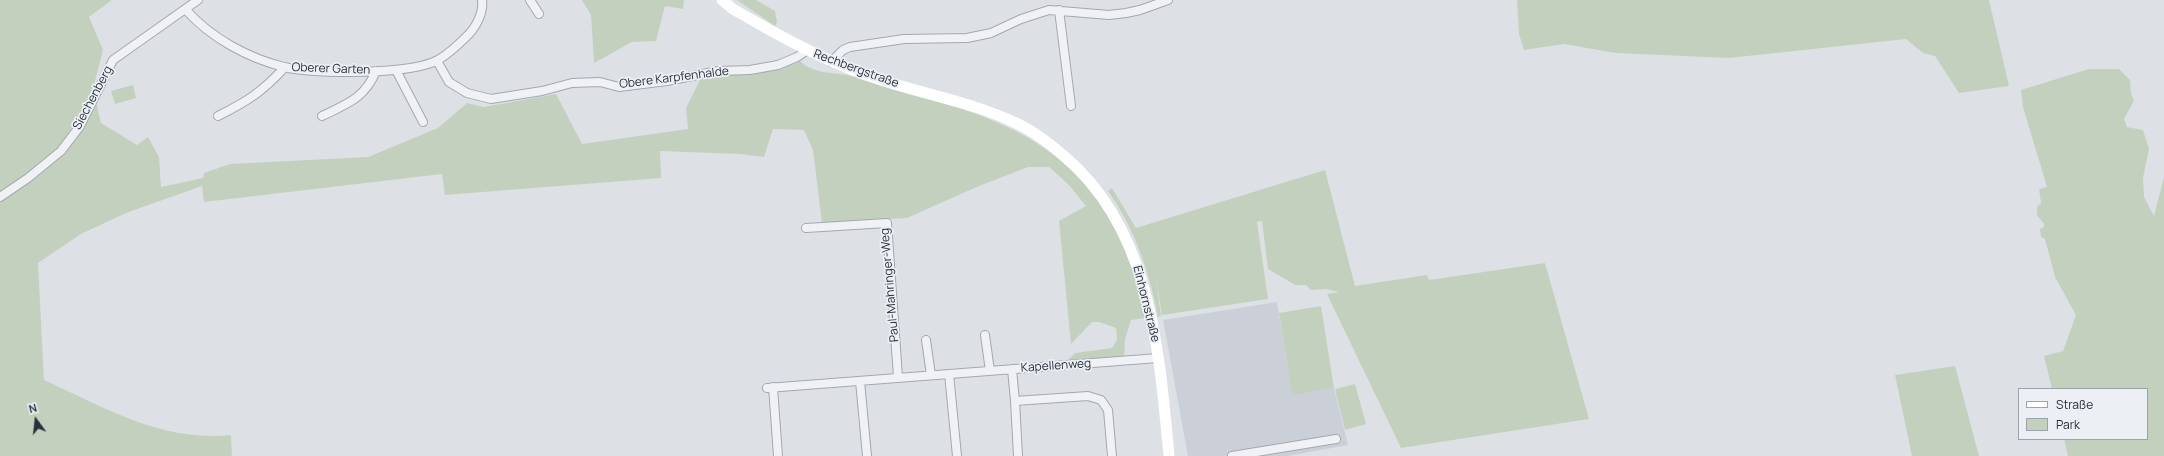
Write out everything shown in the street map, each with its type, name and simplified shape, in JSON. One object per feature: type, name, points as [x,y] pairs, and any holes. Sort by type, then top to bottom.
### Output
[{"type":"main road","name":"Rechbergstraße","points":[[722,0],[733,9],[806,51],[831,62],[876,78],[999,116]]},
{"type":"main road","name":"Einhornstraße","points":[[999,116],[1021,125],[1048,142],[1084,174],[1101,193],[1119,223],[1142,279],[1152,320],[1158,358],[1169,456]]},
{"type":"street","points":[[186,10],[198,0]]},
{"type":"street","name":"Oberer Garten","points":[[186,10],[197,22],[222,41],[250,54],[285,67],[325,71],[376,71],[396,70],[437,61],[455,48],[474,30],[483,6],[482,0]]},
{"type":"street","points":[[530,0],[539,14]]},
{"type":"street","points":[[831,62],[843,50],[850,47],[904,39],[967,38],[991,33],[1021,19],[1049,10],[1108,14],[1126,13],[1154,6],[1168,0]]},
{"type":"street","name":"Siechenberg","points":[[0,197],[28,178],[61,151],[80,126],[113,60],[186,10]]},
{"type":"street","points":[[1059,10],[1071,106]]},
{"type":"street","name":"Obere Karpfenhalde","points":[[437,61],[449,82],[467,93],[491,99],[542,91],[572,83],[600,82],[619,87],[667,82],[718,71],[750,70],[778,65],[797,57],[806,51]]},
{"type":"street","name":"Oberer Garten","points":[[218,116],[250,100],[266,88],[285,67]]},
{"type":"street","points":[[396,70],[422,122]]},
{"type":"street","name":"Oberer Garten","points":[[322,116],[351,102],[362,94],[371,85],[376,71]]},
{"type":"street","name":"Paul-Mahringer-Weg","points":[[806,228],[887,223],[898,377]]},
{"type":"street","points":[[985,335],[990,371]]},
{"type":"street","points":[[926,340],[931,375]]},
{"type":"street","name":"Kapellenweg","points":[[778,456],[770,388],[1158,358]]},
{"type":"street","points":[[1012,369],[1018,456]]},
{"type":"street","points":[[949,374],[957,456]]},
{"type":"street","points":[[860,380],[867,456]]},
{"type":"street","points":[[1015,401],[1088,396],[1098,398],[1104,402],[1108,410],[1112,456]]},
{"type":"street","points":[[1232,456],[1336,439]]},
{"type":"shaded area","points":[[1277,302],[1292,394],[1334,388],[1348,445],[1288,456],[1188,456],[1163,320]]},
{"type":"green space","points":[[0,0],[112,0],[89,17],[103,50],[93,89],[101,123],[137,145],[148,137],[159,157],[161,187],[203,178],[204,173],[230,164],[368,157],[438,128],[467,103],[484,107],[556,94],[582,144],[688,129],[686,108],[700,80],[750,72],[799,60],[811,69],[851,76],[970,111],[1005,126],[1035,142],[1061,160],[1082,181],[1100,203],[1115,228],[1128,256],[1145,318],[1131,320],[1125,339],[1124,358],[1065,363],[1075,353],[1112,348],[1117,340],[1116,328],[1099,322],[1092,322],[1071,344],[1059,221],[1086,206],[1069,185],[1049,167],[1028,167],[979,186],[907,218],[822,223],[813,150],[804,130],[773,129],[764,157],[740,154],[660,151],[661,178],[445,195],[442,174],[204,202],[202,186],[126,213],[81,234],[38,263],[44,380],[112,412],[157,428],[205,436],[231,435],[232,456],[0,456]]},
{"type":"green space","points":[[582,0],[684,0],[683,9],[665,6],[656,41],[632,42],[594,63],[591,15]]},
{"type":"green space","points":[[737,0],[756,0],[775,11],[777,22],[775,26]]},
{"type":"green space","points":[[1517,0],[1989,0],[2009,86],[1959,93],[1935,56],[1923,53],[1906,39],[1729,58],[1616,53],[1564,44],[1524,50],[1519,34]]},
{"type":"green space","points":[[2089,69],[2119,69],[2130,80],[2131,93],[2134,101],[2124,119],[2127,127],[2143,130],[2149,149],[2143,178],[2144,197],[2154,216],[2164,177],[2164,456],[2068,456],[2064,440],[2148,440],[2148,388],[2052,388],[2044,356],[2063,351],[2076,315],[2055,277],[2045,239],[2041,237],[2040,229],[2044,227],[2044,224],[2037,215],[2037,207],[2041,203],[2039,189],[2047,187],[2023,107],[2021,90]]},
{"type":"green space","points":[[133,85],[136,98],[115,104],[111,91]]},
{"type":"green space","points":[[1325,170],[1355,286],[1427,275],[1429,280],[1545,263],[1589,419],[1401,448],[1327,294],[1339,292],[1326,289],[1311,290],[1306,285],[1295,285],[1268,269],[1262,221],[1257,222],[1268,299],[1162,315],[1155,273],[1161,316],[1158,317],[1150,283],[1140,251],[1118,205],[1108,191],[1112,188],[1136,228]]},
{"type":"green space","points":[[1321,306],[1334,388],[1292,395],[1279,313]]},
{"type":"green space","points":[[1955,366],[1979,456],[1912,456],[1895,375]]},
{"type":"green space","points":[[1355,384],[1366,424],[1345,430],[1335,389]]}]
